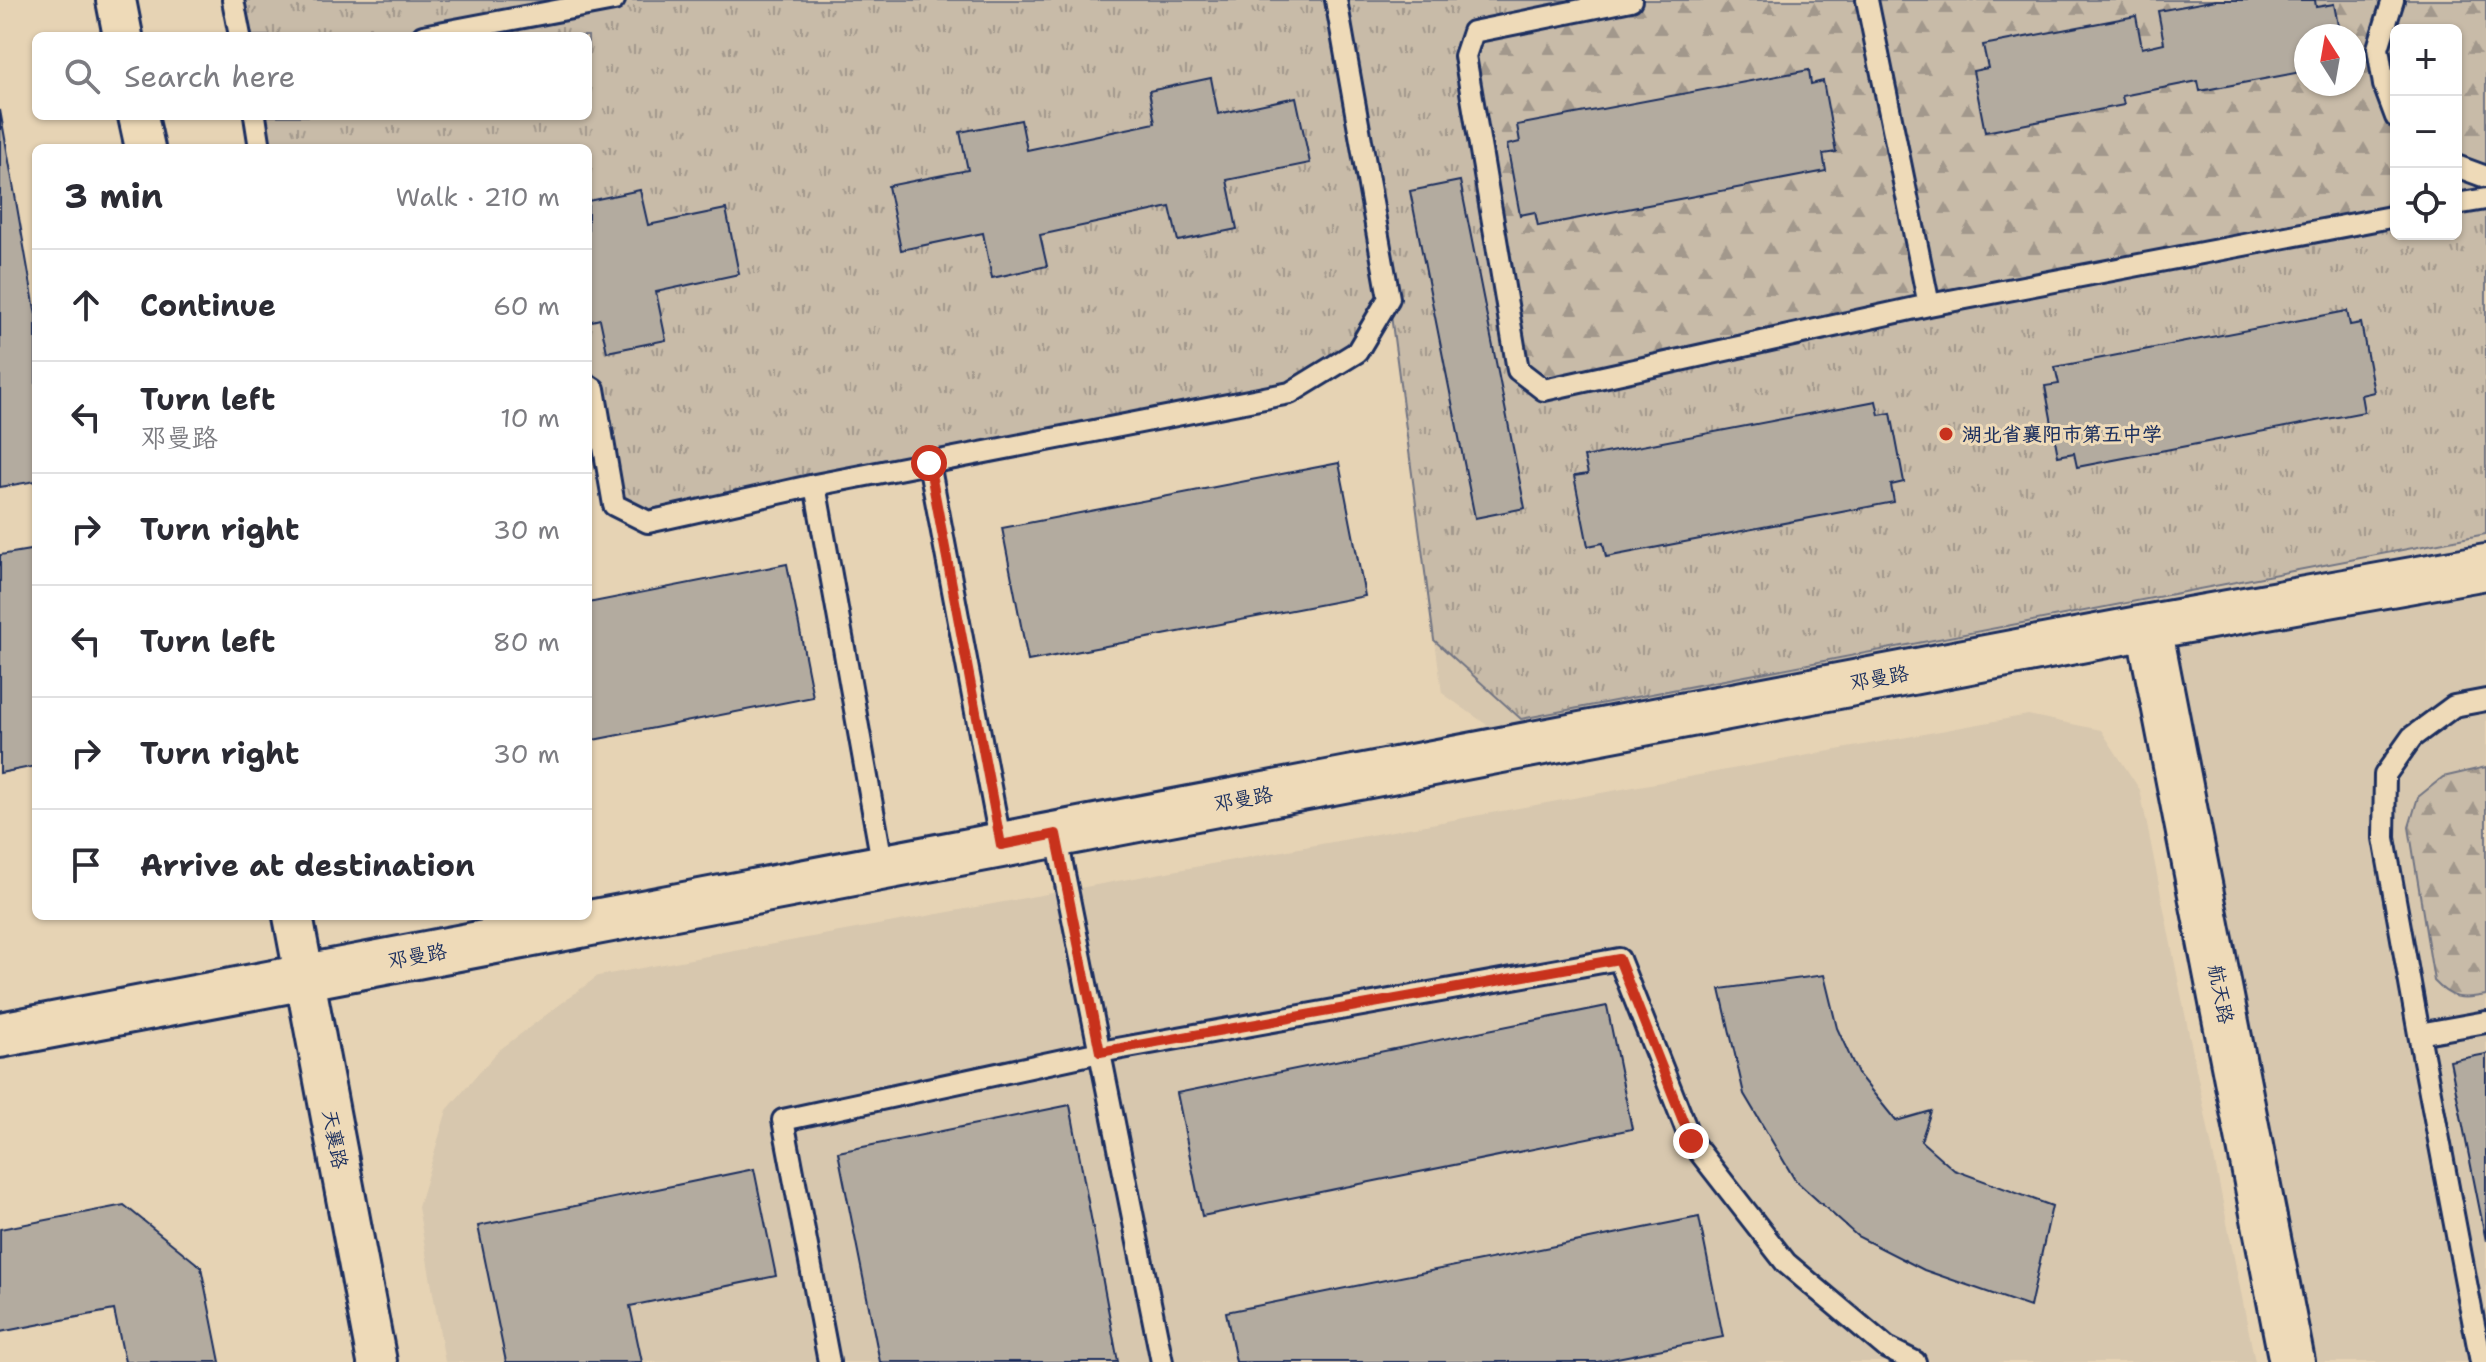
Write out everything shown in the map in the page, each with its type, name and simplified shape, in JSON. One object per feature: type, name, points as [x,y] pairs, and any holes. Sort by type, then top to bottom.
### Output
[{"type":"street","points":[[116,0],[122,32]]},
{"type":"street","points":[[139,120],[144,144]]},
{"type":"street","name":"邓曼路","points":[[0,1035],[2149,627],[2486,567]]},
{"type":"street","name":"航天路","points":[[2149,627],[2292,1362]]},
{"type":"street","name":"天襄路","points":[[294,920],[377,1362]]},
{"type":"lane","points":[[233,0],[239,32]]},
{"type":"lane","points":[[444,32],[614,0]]},
{"type":"lane","points":[[592,388],[614,505],[648,522],[815,485],[1290,393],[1357,352],[1389,298],[1336,0]]},
{"type":"lane","points":[[1631,0],[1473,32],[1465,56],[1518,370],[1544,390],[1929,305],[2390,217]]},
{"type":"lane","points":[[1867,0],[1929,305]]},
{"type":"lane","points":[[2390,101],[2378,48],[2393,0]]},
{"type":"lane","points":[[256,120],[259,144]]},
{"type":"lane","points":[[2461,168],[2486,177]]},
{"type":"lane","points":[[2462,203],[2486,199]]},
{"type":"lane","points":[[929,463],[1001,845]]},
{"type":"lane","points":[[815,485],[883,867]]},
{"type":"lane","points":[[2481,1362],[2384,838],[2385,775],[2412,737],[2454,706],[2486,700]]},
{"type":"lane","points":[[1056,834],[1162,1362]]},
{"type":"lane","points":[[829,1362],[783,1120],[1100,1052],[1619,959],[1691,1141],[1786,1263],[1887,1348],[1915,1362]]},
{"type":"lane","points":[[2419,1034],[2486,1022]]},
{"type":"shaded area","name":"湖北省襄阳市第五中学","points":[[1340,0],[2486,0],[2486,1362],[2292,1362],[2150,632],[1518,747],[1442,693],[1389,298]]},
{"type":"shaded area","points":[[2028,715],[2101,730],[2140,790],[2255,1362],[445,1362],[418,1207],[447,1110],[498,1051],[598,976]]},
{"type":"green space","name":"湖北省襄阳市第五中学","points":[[226,0],[2486,0],[2486,534],[1521,719],[1434,640],[1389,300],[1357,352],[1290,393],[648,522],[614,505],[592,403],[592,144],[253,144],[249,120],[592,120],[592,32],[232,32]]},
{"type":"green space","points":[[1631,0],[2486,0],[2486,199],[2462,203],[2462,24],[2390,24],[2390,217],[1544,390],[1518,370],[1465,56],[1473,32]]},
{"type":"green space","points":[[2486,767],[2486,995],[2463,998],[2451,995],[2434,981],[2409,827],[2418,797],[2443,777]]},
{"type":"building","points":[[2216,0],[2315,0],[2316,7],[2334,4],[2338,24],[2294,24],[2294,73],[2200,91],[2198,81],[2122,96],[2124,105],[1985,132],[1973,71],[1988,68],[1983,45],[2136,16],[2142,48],[2164,43],[2158,11]]},
{"type":"building","points":[[1809,70],[1811,84],[1823,81],[1836,152],[1823,154],[1826,171],[1538,226],[1535,212],[1520,215],[1507,145],[1520,142],[1517,125]]},
{"type":"building","points":[[1211,78],[1218,114],[1296,97],[1310,163],[1227,180],[1237,229],[1178,241],[1170,207],[1040,235],[1047,266],[992,278],[983,233],[901,250],[888,186],[968,170],[960,132],[1021,120],[1027,150],[1155,123],[1149,91]]},
{"type":"building","points":[[0,110],[32,292],[32,482],[0,487]]},
{"type":"building","points":[[1460,181],[1525,508],[1475,518],[1410,191]]},
{"type":"building","points":[[640,190],[648,225],[726,209],[739,274],[656,292],[666,340],[607,352],[600,319],[592,321],[592,200]]},
{"type":"building","points":[[2347,311],[2350,325],[2361,323],[2374,392],[2361,395],[2364,412],[2077,467],[2074,453],[2058,456],[2045,386],[2059,384],[2055,367]]},
{"type":"building","points":[[1876,401],[1879,415],[1891,413],[1904,482],[1891,485],[1894,502],[1606,557],[1603,543],[1588,546],[1574,476],[1588,474],[1584,457]]},
{"type":"building","points":[[1339,463],[1365,596],[1028,661],[1002,528]]},
{"type":"building","points":[[32,550],[32,767],[0,773],[0,555]]},
{"type":"building","points":[[787,564],[813,697],[592,740],[592,602]]},
{"type":"building","points":[[1824,975],[1837,1028],[1858,1074],[1896,1121],[1931,1111],[1921,1141],[1954,1170],[2052,1206],[2030,1307],[1924,1270],[1857,1236],[1795,1180],[1744,1094],[1720,989]]},
{"type":"building","points":[[1607,1006],[1632,1129],[1202,1216],[1177,1093]]},
{"type":"building","points":[[2486,1054],[2486,1241],[2450,1061]]},
{"type":"building","points":[[1070,1105],[1118,1362],[880,1362],[838,1152]]},
{"type":"building","points":[[754,1169],[776,1276],[630,1306],[642,1362],[506,1362],[478,1226]]},
{"type":"building","points":[[124,1205],[201,1267],[220,1362],[125,1362],[114,1310],[0,1332],[0,1229]]},
{"type":"building","points":[[1699,1217],[1723,1337],[1597,1362],[1236,1362],[1226,1312]]},
{"type":"place","name":"湖北省襄阳市第五中学","points":[[1946,434]]},
{"type":"route","points":[[929,463],[1001,845],[1056,834],[1100,1052],[1619,959],[1691,1141]]}]
